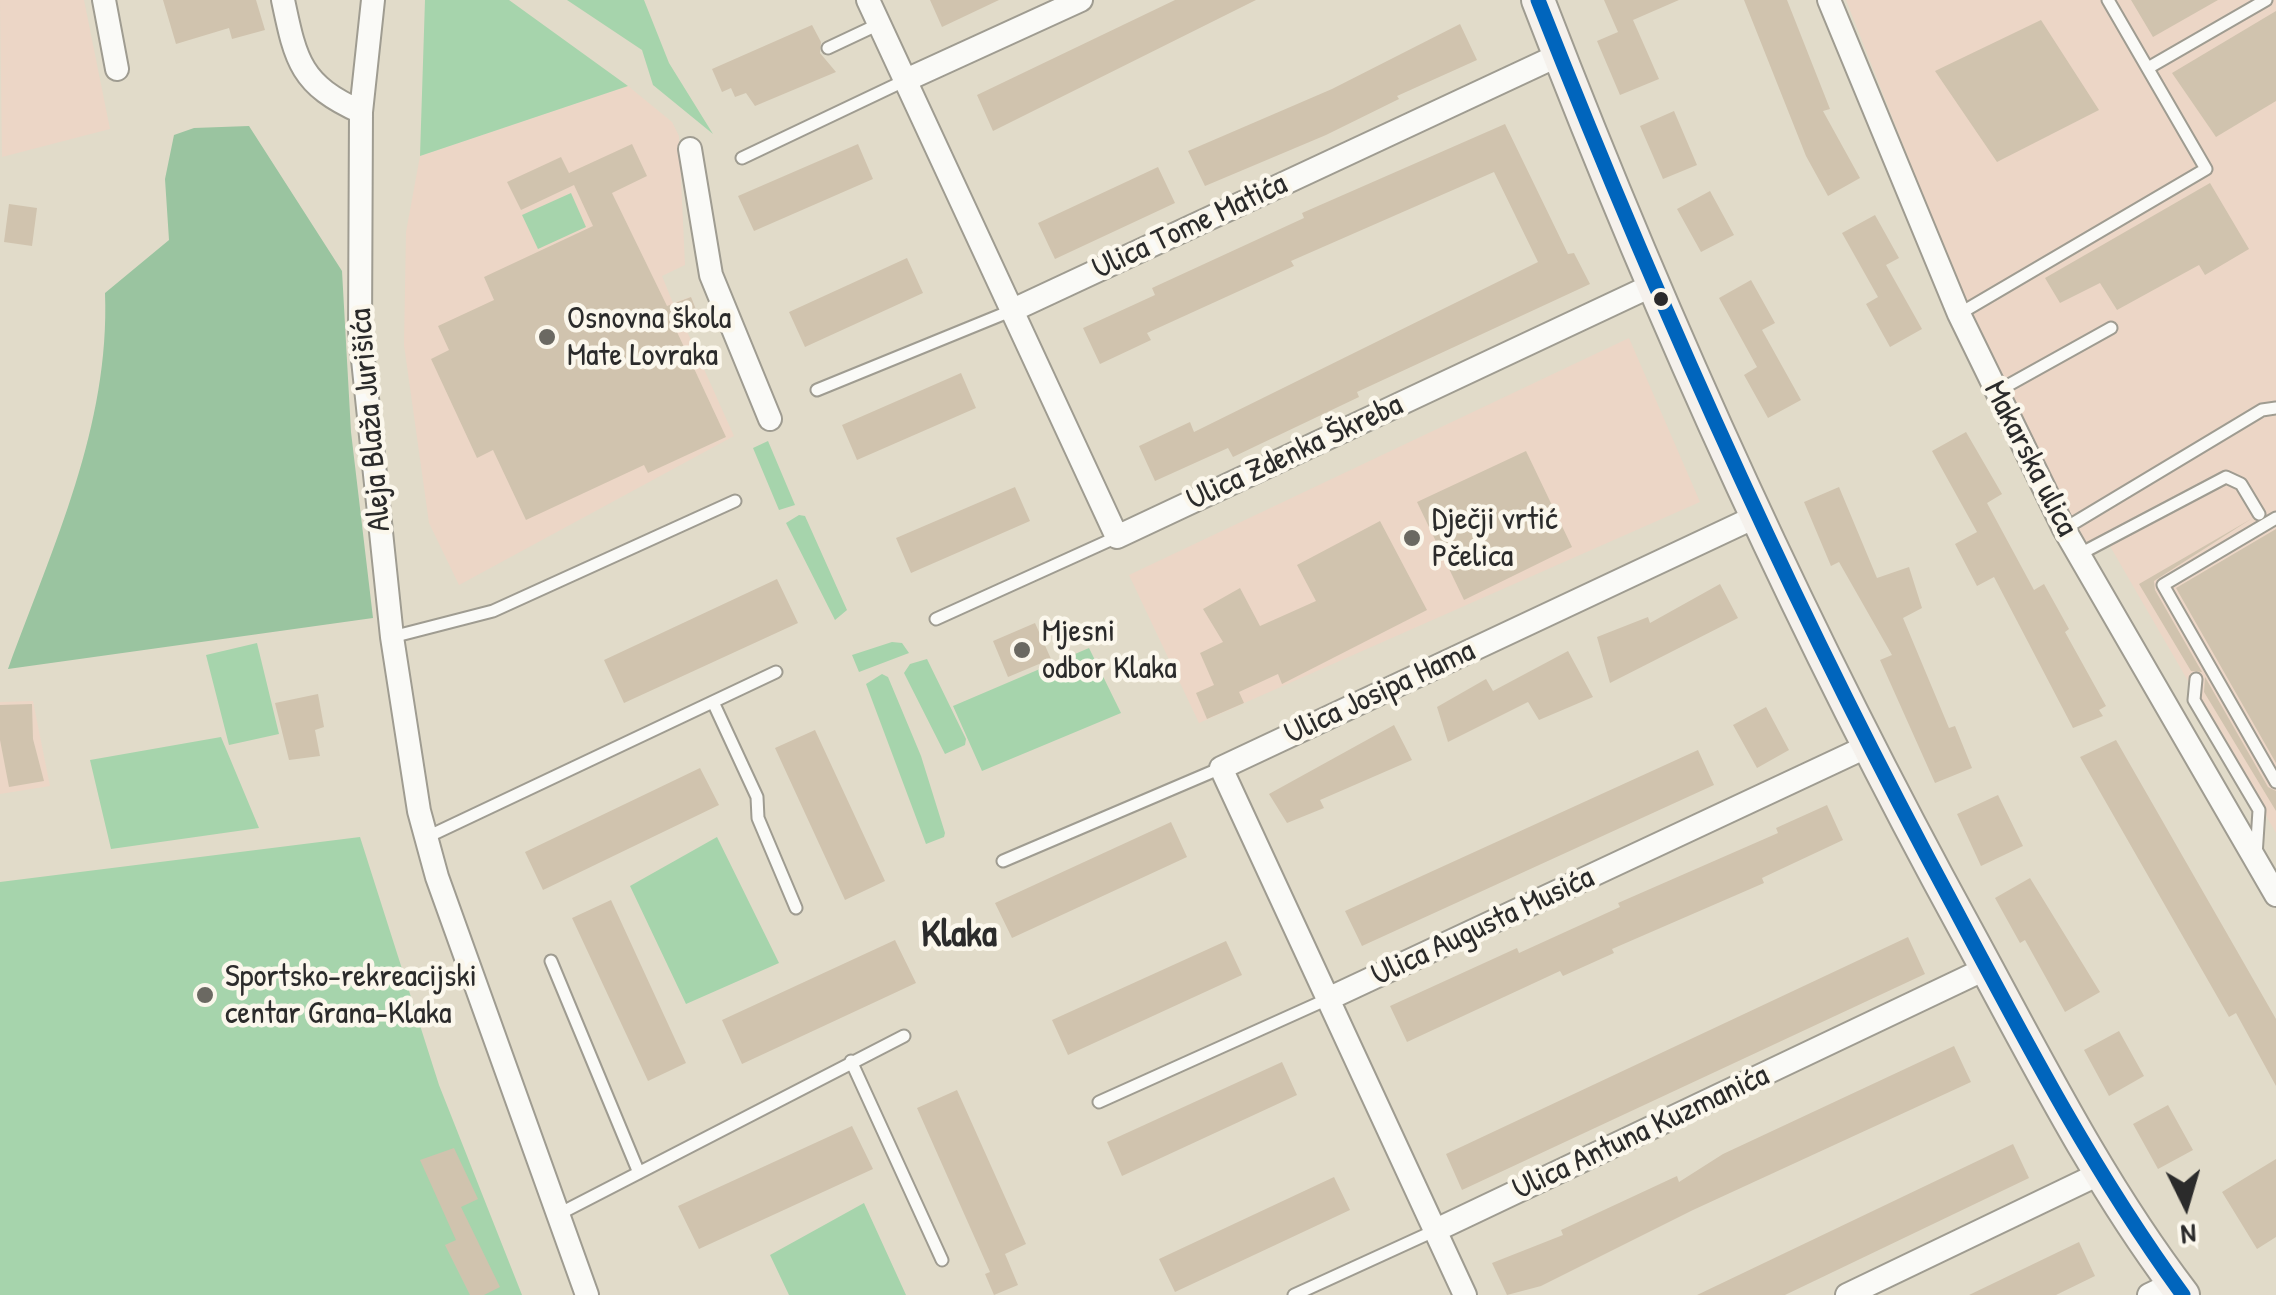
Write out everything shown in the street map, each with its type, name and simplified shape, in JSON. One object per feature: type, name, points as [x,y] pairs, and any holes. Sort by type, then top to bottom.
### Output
[{"type":"street","points":[[104,0],[118,69]]},
{"type":"street","points":[[283,0],[293,50],[308,80],[330,98],[362,112]]},
{"type":"street","name":"Aleja Blaža Jurišića","points":[[373,0],[362,112],[360,332],[392,637],[425,838],[587,1295]]},
{"type":"street","points":[[868,0],[1117,537]]},
{"type":"street","points":[[906,80],[1080,0]]},
{"type":"street","points":[[1538,0],[1653,284],[1755,518],[1866,747],[2169,1291]]},
{"type":"street","name":"Makarska ulica","points":[[1829,0],[1958,314],[2064,529],[2276,895]]},
{"type":"street","name":"Ulica Tome Matića","points":[[1013,310],[1559,55]]},
{"type":"street","points":[[690,149],[710,276],[770,419]]},
{"type":"street","name":"Ulica Zdenka Škreba","points":[[1117,537],[1653,284]]},
{"type":"street","name":"Ulica Josipa Hama","points":[[1221,768],[1755,518]]},
{"type":"street","name":"Ulica Augusta Musića","points":[[1330,998],[1866,747]]},
{"type":"street","points":[[1221,768],[1465,1295]]},
{"type":"street","name":"Ulica Antuna Kuzmanića","points":[[1434,1230],[1987,968]]},
{"type":"street","points":[[1847,1295],[2101,1173]]},
{"type":"lane","points":[[1958,314],[2206,169],[2108,0]]},
{"type":"lane","points":[[2148,68],[2266,0]]},
{"type":"lane","points":[[828,48],[879,24]]},
{"type":"lane","points":[[742,158],[906,80]]},
{"type":"lane","name":"Ulica Tome Matića","points":[[817,390],[1013,310]]},
{"type":"lane","points":[[1996,392],[2111,328]]},
{"type":"lane","points":[[2064,529],[2262,410],[2276,408]]},
{"type":"lane","points":[[2078,555],[2226,476],[2241,484],[2259,514]]},
{"type":"lane","points":[[392,637],[427,632],[493,611],[735,500]]},
{"type":"lane","points":[[2276,518],[2163,585],[2276,782]]},
{"type":"lane","name":"Ulica Zdenka Škreba","points":[[936,619],[1117,537]]},
{"type":"lane","points":[[425,838],[776,672]]},
{"type":"lane","points":[[2196,679],[2194,700],[2258,810],[2261,826],[2256,860]]},
{"type":"lane","points":[[712,702],[757,798],[758,818],[796,908]]},
{"type":"lane","name":"Ulica Josipa Hama","points":[[1002,861],[1221,768]]},
{"type":"lane","points":[[551,962],[638,1173]]},
{"type":"lane","name":"Ulica Augusta Musića","points":[[1099,1102],[1330,998]]},
{"type":"lane","points":[[557,1215],[904,1036]]},
{"type":"lane","points":[[851,1061],[942,1260]]},
{"type":"lane","name":"Ulica Antuna Kuzmanića","points":[[1294,1295],[1434,1230]]},
{"type":"shaded area","points":[[0,0],[84,0],[110,129],[2,157]]},
{"type":"shaded area","points":[[1846,0],[2276,0],[2276,833],[2107,541],[2082,552],[1994,376]]},
{"type":"shaded area","name":"Osnovna škola Mate Lovraka","points":[[628,86],[672,122],[679,136],[685,265],[662,276],[673,303],[691,297],[701,322],[686,329],[734,436],[459,585],[429,523],[404,345],[406,232],[420,156]]},
{"type":"shaded area","name":"Dječji vrtić Pčelica","points":[[1629,338],[1700,502],[1199,723],[1129,575]]},
{"type":"shaded area","points":[[33,701],[50,786],[0,794],[0,702]]},
{"type":"green space","points":[[425,0],[509,0],[628,86],[420,156]]},
{"type":"green space","points":[[567,0],[644,0],[669,63],[713,134],[653,85],[642,50]]},
{"type":"green space","points":[[249,126],[342,271],[351,432],[373,618],[8,669],[60,531],[88,438],[104,342],[105,293],[169,240],[165,179],[174,135],[194,128]]},
{"type":"green space","points":[[571,193],[586,227],[538,249],[522,215]]},
{"type":"green space","points":[[768,441],[795,505],[779,510],[753,448]]},
{"type":"green space","points":[[799,515],[805,516],[847,610],[835,620],[786,523]]},
{"type":"green space","points":[[892,642],[902,643],[909,653],[859,672],[852,655]]},
{"type":"green space","points":[[257,643],[279,734],[229,745],[206,655]]},
{"type":"green space","points":[[1089,648],[1121,713],[982,771],[953,706]]},
{"type":"green space","points":[[927,659],[966,739],[965,745],[945,754],[904,673],[910,664]]},
{"type":"green space","points":[[882,674],[888,677],[921,756],[945,833],[926,844],[866,684]]},
{"type":"green space","points":[[221,737],[259,828],[111,849],[90,760]]},
{"type":"green space","name":"Sportsko-rekreacijski centar Grana-Klaka","points":[[360,837],[439,1085],[522,1295],[0,1295],[0,882]]},
{"type":"green space","points":[[717,837],[779,963],[686,1004],[630,886]]},
{"type":"green space","points":[[864,1203],[906,1295],[789,1295],[770,1255]]},
{"type":"building","points":[[163,0],[256,0],[265,30],[232,39],[229,28],[176,44]]},
{"type":"building","points":[[930,0],[999,0],[942,27]]},
{"type":"building","points":[[1175,0],[1256,0],[993,131],[977,95]]},
{"type":"building","points":[[1604,0],[1679,0],[1633,20],[1659,79],[1620,95],[1597,41],[1618,32]]},
{"type":"building","points":[[1744,0],[1787,0],[1830,109],[1823,111],[1860,178],[1828,196],[1806,156]]},
{"type":"building","points":[[2131,0],[2218,0],[2153,37]]},
{"type":"building","points":[[2276,11],[2276,101],[2216,137],[2172,73]]},
{"type":"building","points":[[2041,20],[2099,110],[1997,162],[1935,71]]},
{"type":"building","points":[[1460,24],[1477,60],[1397,96],[1399,99],[1326,135],[1205,186],[1188,151],[1332,89]]},
{"type":"building","points":[[812,25],[821,42],[820,53],[836,72],[755,106],[746,93],[735,97],[731,88],[722,92],[712,69]]},
{"type":"building","points":[[1674,111],[1697,165],[1663,179],[1640,126]]},
{"type":"building","points":[[1505,124],[1568,254],[1574,253],[1590,284],[1357,392],[1359,397],[1233,457],[1228,448],[1155,481],[1139,446],[1190,422],[1194,432],[1538,262],[1494,172],[1291,261],[1294,266],[1147,333],[1151,340],[1100,364],[1083,328],[1155,295],[1152,288],[1304,218],[1302,213]]},
{"type":"building","points":[[632,144],[647,176],[612,193],[667,306],[691,297],[701,322],[677,332],[726,437],[648,473],[644,465],[526,520],[493,450],[477,458],[431,359],[449,350],[438,326],[494,300],[484,277],[593,226],[574,185],[521,210],[507,182],[561,157],[569,173]]},
{"type":"building","points":[[858,144],[873,179],[754,231],[738,196]]},
{"type":"building","points":[[1158,167],[1175,203],[1055,259],[1038,223]]},
{"type":"building","points":[[2210,183],[2249,249],[2205,275],[2199,265],[2117,310],[2100,283],[2060,303],[2045,278]]},
{"type":"building","points":[[1710,191],[1734,235],[1701,252],[1677,209]]},
{"type":"building","points":[[9,204],[37,208],[32,246],[4,242]]},
{"type":"building","points":[[1875,215],[1899,258],[1886,265],[1922,329],[1890,347],[1866,304],[1878,297],[1842,233]]},
{"type":"building","points":[[907,258],[923,293],[805,347],[789,312]]},
{"type":"building","points":[[1751,280],[1775,323],[1762,330],[1801,400],[1768,418],[1744,375],[1757,367],[1719,298]]},
{"type":"building","points":[[961,373],[976,408],[857,460],[842,425]]},
{"type":"building","points":[[1966,432],[2002,494],[1987,503],[2034,590],[2044,584],[2069,629],[2065,632],[2106,706],[2099,710],[2103,716],[2073,728],[1994,577],[1977,586],[1955,544],[1977,532],[1932,451]]},
{"type":"building","points":[[1526,451],[1572,547],[1464,600],[1417,502]]},
{"type":"building","points":[[1015,487],[1030,521],[911,573],[896,538]]},
{"type":"building","points":[[1839,487],[1877,578],[1909,567],[1922,608],[1903,618],[1949,728],[1955,726],[1972,768],[1935,783],[1880,660],[1892,655],[1839,562],[1831,566],[1804,502]]},
{"type":"building","points":[[2251,519],[2154,581],[2155,590],[2202,672],[2191,671],[2139,584]]},
{"type":"building","points":[[1380,521],[1427,610],[1282,684],[1278,674],[1239,692],[1244,703],[1207,719],[1196,693],[1214,685],[1200,653],[1223,642],[1203,609],[1240,588],[1260,626],[1316,601],[1297,565]]},
{"type":"building","points":[[2276,529],[2276,763],[2176,588]]},
{"type":"building","points":[[777,579],[798,623],[624,703],[604,660]]},
{"type":"building","points":[[1720,584],[1738,618],[1610,683],[1597,637],[1648,617],[1650,623]]},
{"type":"building","name":"Mjesni odbor Klaka","points":[[1035,623],[1051,659],[1008,677],[993,641]]},
{"type":"building","points":[[1568,651],[1593,697],[1539,720],[1528,702],[1448,742],[1437,707],[1486,679],[1493,691]]},
{"type":"building","points":[[2205,677],[2268,787],[2276,791],[2276,811],[2204,692]]},
{"type":"building","points":[[318,694],[324,727],[315,730],[320,756],[289,760],[275,703]]},
{"type":"building","points":[[32,704],[33,739],[44,781],[9,787],[0,740],[0,705]]},
{"type":"building","points":[[1766,707],[1789,750],[1757,768],[1733,725]]},
{"type":"building","points":[[1394,725],[1412,760],[1320,800],[1324,808],[1287,823],[1269,794]]},
{"type":"building","points":[[815,730],[885,881],[845,900],[775,748]]},
{"type":"building","points":[[2116,740],[2276,1019],[2276,1086],[2236,1013],[2229,1017],[2080,757]]},
{"type":"building","points":[[1698,750],[1714,785],[1362,946],[1345,911]]},
{"type":"building","points":[[700,768],[719,805],[543,890],[525,852]]},
{"type":"building","points":[[1998,795],[2023,846],[1981,866],[1957,814]]},
{"type":"building","points":[[1827,805],[1843,840],[1762,878],[1764,883],[1612,949],[1614,953],[1563,976],[1560,971],[1407,1042],[1390,1006],[1517,948],[1519,953],[1620,907],[1618,903],[1778,833],[1776,828]]},
{"type":"building","points":[[1171,822],[1187,857],[1012,938],[995,903]]},
{"type":"building","points":[[2030,878],[2100,992],[2065,1012],[2025,940],[2020,943],[1995,898]]},
{"type":"building","points":[[611,900],[686,1063],[648,1081],[572,918]]},
{"type":"building","points":[[1908,937],[1925,974],[1462,1190],[1446,1154]]},
{"type":"building","points":[[895,940],[916,983],[742,1064],[722,1020]]},
{"type":"building","points":[[1226,941],[1242,975],[1068,1055],[1052,1020]]},
{"type":"building","points":[[2119,1031],[2144,1076],[2109,1096],[2084,1050]]},
{"type":"building","points":[[1954,1046],[1971,1082],[1693,1210],[1541,1286],[1507,1295],[1492,1263],[1563,1235],[1561,1230],[1677,1176],[1679,1182],[1723,1154]]},
{"type":"building","points":[[1282,1062],[1297,1095],[1122,1176],[1107,1142]]},
{"type":"building","points":[[957,1090],[1026,1244],[1005,1254],[1018,1285],[994,1295],[985,1274],[990,1272],[917,1108]]},
{"type":"building","points":[[2168,1105],[2193,1150],[2158,1169],[2133,1124]]},
{"type":"building","points":[[852,1126],[873,1169],[699,1249],[678,1206]]},
{"type":"building","points":[[2013,1144],[2029,1178],[1785,1295],[1697,1295]]},
{"type":"building","points":[[454,1148],[478,1199],[461,1207],[500,1287],[484,1295],[470,1295],[445,1245],[456,1240],[420,1160]]},
{"type":"building","points":[[2276,1159],[2276,1237],[2257,1249],[2222,1192]]},
{"type":"building","points":[[1334,1177],[1350,1210],[1175,1292],[1159,1259]]},
{"type":"building","points":[[2079,1242],[2095,1276],[2056,1295],[1969,1295]]},
{"type":"transit line","points":[[1538,0],[1681,345],[1839,684],[2061,1104],[2150,1249],[2183,1295]]},
{"type":"place","name":"Osnovna škola Mate Lovraka","points":[[547,337]]},
{"type":"place","name":"Dječji vrtić Pčelica","points":[[1412,538]]},
{"type":"place","name":"Mjesni odbor Klaka","points":[[1022,650]]},
{"type":"place","name":"Sportsko-rekreacijski centar Grana-Klaka","points":[[205,995]]},
{"type":"district","name":"Klaka","points":[[959,936]]}]
